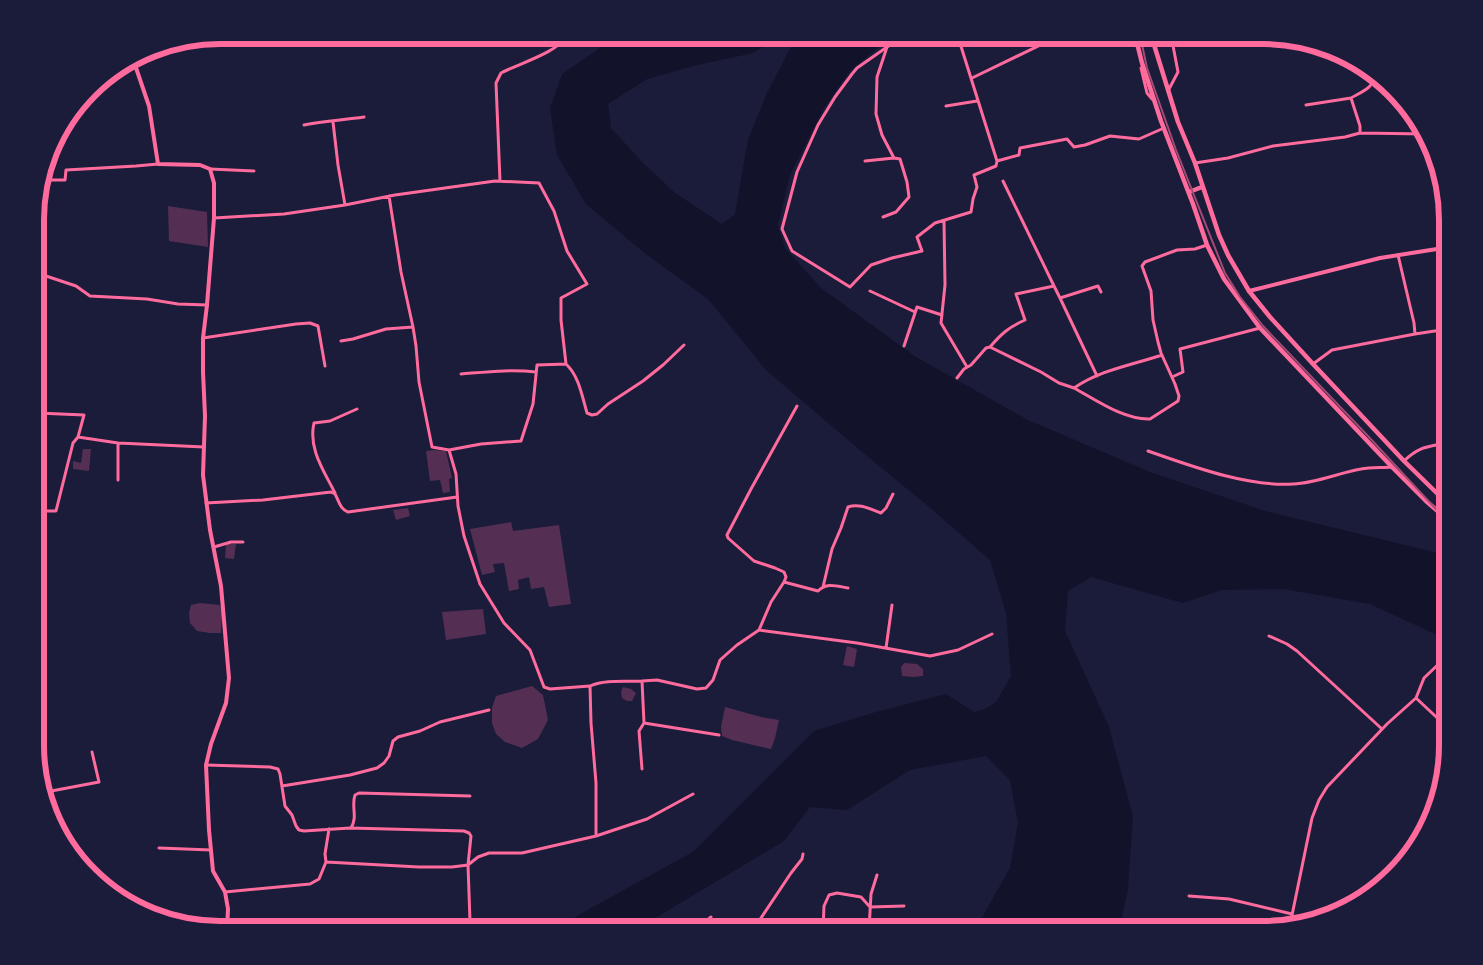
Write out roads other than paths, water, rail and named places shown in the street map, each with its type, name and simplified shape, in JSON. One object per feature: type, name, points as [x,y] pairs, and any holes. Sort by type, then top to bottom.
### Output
[{"type":"main road","points":[[1137,44],[1164,128],[1207,245],[1224,279],[1260,328],[1392,467],[1439,512]]},
{"type":"main road","points":[[1154,44],[1178,122],[1228,255],[1249,291],[1313,364],[1404,461],[1439,495]]},
{"type":"main road","points":[[1189,192],[1202,187]]},
{"type":"street","points":[[500,181],[496,83],[501,73],[547,52],[558,44]]},
{"type":"street","points":[[892,44],[857,68],[835,97],[818,125],[797,172],[782,228],[792,251],[850,287],[871,265],[922,251],[917,237],[935,223],[972,212],[973,199],[977,187],[974,175],[996,166],[997,162],[1019,155],[1020,148],[1067,139],[1074,147],[1085,146],[1110,136],[1140,139],[1164,128]]},
{"type":"street","points":[[960,44],[997,162]]},
{"type":"street","points":[[972,78],[1042,44]]},
{"type":"street","points":[[1168,91],[1178,72],[1173,44]]},
{"type":"street","points":[[887,47],[878,77],[876,114],[882,136],[894,158]]},
{"type":"street","points":[[135,65],[150,106],[158,164]]},
{"type":"street","points":[[1306,105],[1351,98],[1366,88],[1371,87],[1373,82]]},
{"type":"street","points":[[1351,98],[1360,126],[1360,133]]},
{"type":"street","points":[[946,106],[978,101]]},
{"type":"street","points":[[304,125],[364,117]]},
{"type":"street","points":[[333,122],[345,206]]},
{"type":"street","points":[[1195,163],[1228,158],[1274,146],[1346,137],[1360,133],[1417,134]]},
{"type":"street","points":[[865,161],[900,159],[907,182],[909,197],[896,212],[883,217]]},
{"type":"street","points":[[48,180],[65,180],[66,170],[158,164],[200,165],[210,169],[254,171]]},
{"type":"street","points":[[210,169],[214,183],[214,218],[203,338],[205,416],[203,475],[206,503],[221,586],[229,678],[226,703],[211,744],[206,766],[210,850],[213,871],[225,892],[228,909],[227,921]]},
{"type":"street","points":[[214,218],[284,214],[345,206],[389,196],[500,181],[539,183],[554,212],[567,251],[587,284],[561,298],[566,364],[576,377],[587,412],[592,415],[597,414],[608,404],[648,377],[684,345]]},
{"type":"street","points":[[1003,181],[1097,376]]},
{"type":"street","points":[[389,196],[401,272],[413,327],[419,382],[432,447],[449,450],[481,444],[521,441],[533,404],[537,365],[566,364]]},
{"type":"street","points":[[944,220],[945,285],[941,323],[967,367]]},
{"type":"street","points":[[990,347],[1113,409],[1144,419],[1150,419],[1178,401],[1178,396],[1154,329],[1151,291],[1143,264],[1177,250],[1195,249],[1207,245]]},
{"type":"street","points":[[1249,291],[1380,258],[1439,249]]},
{"type":"street","points":[[1398,255],[1415,334]]},
{"type":"street","points":[[44,276],[76,286],[90,296],[207,305]]},
{"type":"street","points":[[957,378],[986,348],[990,347],[1000,334],[1009,327],[1025,320],[1016,294],[1054,286]]},
{"type":"street","points":[[1060,298],[1098,286],[1102,292]]},
{"type":"street","points":[[870,291],[915,312]]},
{"type":"street","points":[[904,346],[917,307],[942,314]]},
{"type":"street","points":[[203,338],[310,323],[318,326],[325,366]]},
{"type":"street","points":[[341,341],[386,330],[413,327]]},
{"type":"street","points":[[1172,377],[1183,372],[1180,349],[1260,328]]},
{"type":"street","points":[[1313,364],[1332,350],[1439,330]]},
{"type":"street","points":[[1074,388],[1112,370],[1162,355]]},
{"type":"street","points":[[461,374],[502,370],[536,372]]},
{"type":"street","points":[[449,450],[456,474],[464,536],[480,584],[504,623],[530,650],[544,686],[550,689],[590,686],[612,682],[657,680],[698,689],[706,688],[713,680],[720,660],[737,645],[759,630],[768,608],[786,577],[784,572],[754,561],[728,538],[727,534],[797,406]]},
{"type":"street","points":[[357,409],[330,421],[314,423],[312,433],[317,458],[344,511],[458,497]]},
{"type":"street","points":[[44,413],[84,415],[78,437],[73,443],[56,511],[44,512]]},
{"type":"street","points":[[78,437],[118,443],[204,447]]},
{"type":"street","points":[[118,443],[118,480]]},
{"type":"street","points":[[1404,461],[1414,451],[1439,445]]},
{"type":"street","points":[[1148,451],[1188,465],[1274,484],[1295,484],[1362,469],[1392,467]]},
{"type":"street","points":[[206,503],[263,500],[331,492],[335,494]]},
{"type":"street","points":[[823,587],[832,549],[848,508],[854,505],[881,513],[886,508],[893,494]]},
{"type":"street","points":[[214,547],[230,542],[243,542]]},
{"type":"street","points":[[784,582],[818,592],[829,584],[848,588]]},
{"type":"street","points":[[886,648],[892,605]]},
{"type":"street","points":[[759,630],[930,656],[958,650],[992,634]]},
{"type":"street","points":[[1268,636],[1287,644],[1297,651],[1382,729]]},
{"type":"street","points":[[1291,919],[1312,818],[1326,787],[1382,729],[1416,698],[1424,678],[1439,664]]},
{"type":"street","points":[[642,681],[644,723],[640,731],[642,769]]},
{"type":"street","points":[[590,686],[596,783],[596,836]]},
{"type":"street","points":[[1416,698],[1439,720]]},
{"type":"street","points":[[282,786],[350,775],[377,768],[390,756],[393,741],[398,737],[420,731],[440,722],[489,710]]},
{"type":"street","points":[[644,723],[719,735]]},
{"type":"street","points":[[50,791],[99,782],[92,752]]},
{"type":"street","points":[[206,766],[270,767],[278,769],[285,806],[292,815],[298,830],[350,828],[464,831],[469,833],[471,836],[468,865],[470,921]]},
{"type":"street","points":[[350,828],[355,818],[355,795],[359,793],[470,796]]},
{"type":"street","points":[[326,862],[419,867],[468,865],[478,857],[489,853],[522,853],[596,836],[647,819],[693,794]]},
{"type":"street","points":[[225,892],[310,884],[320,878],[326,862],[325,854],[329,829]]},
{"type":"street","points":[[159,848],[210,850]]},
{"type":"street","points":[[759,921],[802,859],[803,854]]},
{"type":"street","points":[[869,921],[871,894],[878,876]]},
{"type":"street","points":[[823,921],[824,906],[829,895],[837,893],[861,897],[870,907],[904,906]]},
{"type":"street","points":[[1189,896],[1229,899],[1292,914]]},
{"type":"street","points":[[706,921],[711,917]]},
{"type":"railway","points":[[1142,44],[1147,68],[1176,150],[1225,273],[1240,297],[1263,326],[1439,512]]}]
